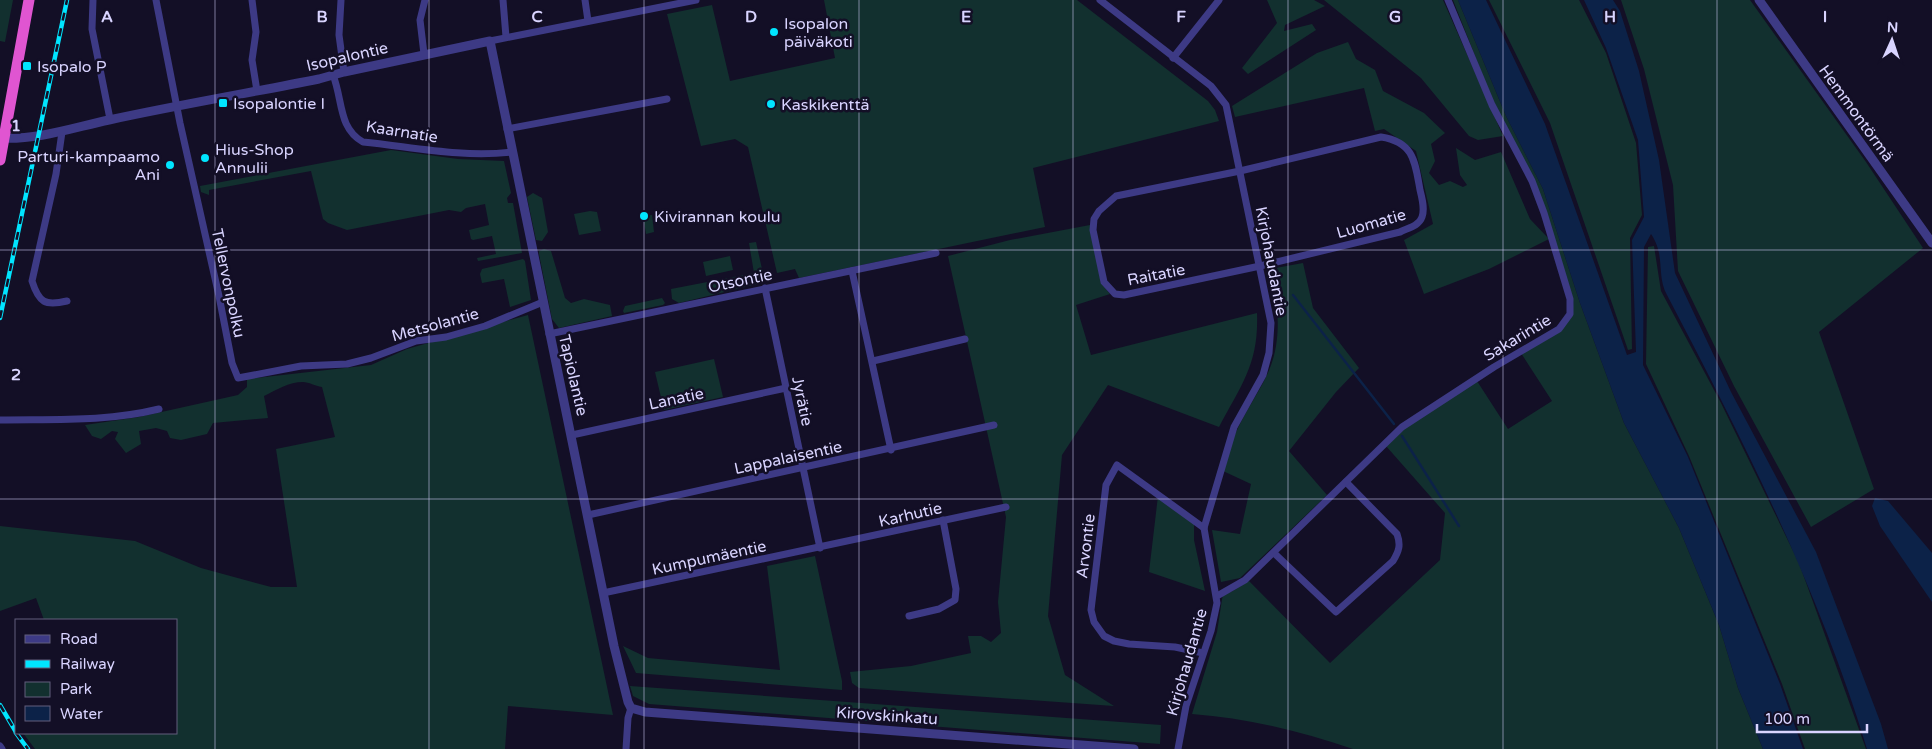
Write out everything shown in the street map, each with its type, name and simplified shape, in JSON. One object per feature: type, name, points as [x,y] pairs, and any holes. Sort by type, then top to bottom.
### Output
[{"type":"highway","points":[[0,160],[2,138],[29,0]]},
{"type":"street","points":[[93,0],[92,29],[110,120]]},
{"type":"street","name":"Tellervonpolku","points":[[156,0],[177,108],[232,363],[236,376],[243,379]]},
{"type":"street","points":[[252,0],[256,32],[252,60],[257,91]]},
{"type":"street","points":[[341,0],[339,35],[344,72]]},
{"type":"street","points":[[424,54],[420,20],[425,0]]},
{"type":"street","points":[[503,0],[506,38]]},
{"type":"street","points":[[585,0],[588,21]]},
{"type":"street","name":"Isopalontie","points":[[2,138],[29,138],[62,132],[110,120],[177,108],[424,54],[696,0]]},
{"type":"street","name":"Kirjohaudantie","points":[[1100,0],[1211,86],[1226,105],[1271,323],[1268,353],[1263,375],[1234,427],[1204,528],[1217,596],[1215,616],[1186,706],[1178,749]]},
{"type":"street","points":[[1173,58],[1219,0]]},
{"type":"street","name":"Sakarintie","points":[[1217,596],[1245,580],[1402,427],[1494,366],[1559,329],[1570,314],[1570,299],[1544,213],[1532,182],[1492,105],[1448,0]]},
{"type":"street","name":"Hemmontörmä","points":[[1759,0],[1932,243]]},
{"type":"street","name":"Tapiolantie","points":[[490,41],[549,334],[572,434],[603,593],[628,702],[634,709]]},
{"type":"street","name":"Kaarnatie","points":[[333,75],[346,126],[352,135],[364,142],[455,153],[512,152]]},
{"type":"street","points":[[507,129],[667,98]]},
{"type":"street","points":[[62,132],[56,174],[32,281],[36,293],[43,302],[50,305],[67,301]]},
{"type":"street","name":"Luomatie","points":[[1240,171],[1381,137],[1402,143],[1415,161],[1424,208],[1422,218],[1416,225],[1400,232],[1260,266]]},
{"type":"street","name":"Raitatie","points":[[1240,171],[1116,196],[1107,202],[1094,219],[1094,230],[1104,282],[1115,294],[1124,294],[1260,266]]},
{"type":"street","name":"Otsontie","points":[[549,334],[936,254]]},
{"type":"street","points":[[852,271],[891,450]]},
{"type":"street","name":"Jyrätie","points":[[765,288],[820,548]]},
{"type":"street","name":"Metsolantie","points":[[243,379],[301,366],[347,364],[371,358],[416,341],[446,337],[485,326],[543,302]]},
{"type":"street","points":[[873,361],[965,339]]},
{"type":"street","name":"Lanatie","points":[[572,434],[786,388]]},
{"type":"street","points":[[0,420],[89,420],[132,415],[159,409]]},
{"type":"street","name":"Lappalaisentie","points":[[588,515],[994,426]]},
{"type":"street","name":"Arvontie","points":[[1203,653],[1175,647],[1129,644],[1114,640],[1104,636],[1098,630],[1091,610],[1106,485],[1118,466],[1204,528]]},
{"type":"street","points":[[1274,553],[1336,612],[1393,561],[1399,552],[1400,543],[1397,534],[1346,482]]},
{"type":"street","name":"Karhutie","points":[[820,548],[1006,507]]},
{"type":"street","points":[[909,616],[940,609],[955,600],[956,589],[943,520]]},
{"type":"street","name":"Kumpumäentie","points":[[603,593],[820,548]]},
{"type":"street","points":[[626,749],[628,718],[634,709]]},
{"type":"street","name":"Kirovskinkatu","points":[[634,709],[1134,749]]},
{"type":"green space","points":[[0,0],[13,0],[5,42],[0,41]]},
{"type":"green space","points":[[824,0],[1077,0],[1208,101],[1215,110],[1219,121],[1033,168],[1045,227],[799,278],[795,269],[777,273],[748,147],[735,139],[701,146],[667,14],[712,5],[730,81],[835,58]]},
{"type":"green space","points":[[1267,0],[1314,0],[1325,6],[1285,25],[1284,31],[1312,24],[1316,30],[1248,74],[1242,68],[1277,23]]},
{"type":"green space","points":[[1324,0],[1443,0],[1503,136],[1478,140],[1469,136],[1421,78]]},
{"type":"green space","points":[[1453,0],[1458,0],[1506,116],[1543,189],[1580,303],[1624,423],[1679,528],[1719,625],[1738,688],[1763,749],[1353,749],[1273,726],[1192,714],[1217,632],[1223,593],[1231,592],[1249,581],[1330,663],[1440,560],[1445,513],[1386,446],[1408,423],[1477,381],[1508,429],[1552,401],[1521,353],[1556,333],[1564,326],[1573,310],[1573,299],[1546,212],[1494,104]]},
{"type":"green space","points":[[1489,0],[1579,0],[1606,53],[1636,143],[1642,215],[1630,238],[1632,349],[1628,350],[1550,123]]},
{"type":"green space","points":[[1621,0],[1750,0],[1866,162],[1923,248],[1819,332],[1874,489],[1811,527],[1734,386],[1678,271],[1673,185],[1644,69]]},
{"type":"green space","points":[[1348,42],[1356,59],[1375,70],[1383,91],[1424,113],[1445,133],[1431,144],[1435,161],[1429,173],[1439,185],[1450,181],[1463,187],[1467,185],[1460,175],[1456,148],[1475,160],[1501,152],[1530,219],[1549,239],[1489,269],[1424,294],[1404,240],[1433,224],[1416,151],[1384,129],[1375,131],[1364,88],[1235,117],[1232,106],[1317,53]]},
{"type":"green space","points":[[391,150],[458,159],[504,161],[511,193],[507,198],[508,203],[513,203],[522,253],[478,261],[477,258],[496,254],[492,236],[473,240],[469,230],[489,225],[485,204],[466,208],[461,212],[449,210],[347,230],[328,223],[323,219],[311,171],[209,190],[209,195],[201,192],[200,186]]},
{"type":"green space","points":[[533,193],[542,198],[548,232],[542,241],[536,240],[527,197]]},
{"type":"green space","points":[[590,211],[597,212],[601,231],[579,235],[574,214]]},
{"type":"green space","points":[[652,215],[654,232],[646,234],[643,216]]},
{"type":"green space","points":[[1090,225],[1101,283],[1110,294],[1076,305],[1091,355],[1257,313],[1257,330],[1252,360],[1242,385],[1219,427],[1108,385],[1062,455],[1048,616],[1065,675],[1114,706],[859,688],[852,683],[850,672],[911,666],[971,653],[968,636],[981,636],[991,642],[1001,633],[998,602],[1006,517],[948,256],[1010,240]]},
{"type":"green space","points":[[756,242],[764,278],[762,283],[679,303],[672,299],[671,289],[754,273],[749,243]]},
{"type":"green space","points":[[1654,246],[1661,291],[1721,403],[1799,563],[1866,749],[1805,749],[1782,684],[1689,456],[1646,364],[1648,247]]},
{"type":"green space","points":[[544,249],[551,251],[565,298],[571,303],[584,299],[610,305],[612,316],[559,328],[552,319],[539,254],[539,251]]},
{"type":"green space","points":[[730,256],[733,270],[706,276],[703,262]]},
{"type":"green space","points":[[523,259],[525,261],[531,300],[510,307],[504,279],[482,283],[480,274],[482,269]]},
{"type":"green space","points":[[1303,263],[1313,308],[1359,368],[1336,392],[1289,451],[1327,495],[1240,578],[1221,582],[1212,530],[1240,534],[1251,484],[1223,471],[1231,444],[1244,415],[1266,377],[1275,351],[1278,324],[1276,296],[1270,269]]},
{"type":"green space","points":[[662,298],[665,303],[663,305],[624,313],[623,311],[625,306]]},
{"type":"green space","points":[[528,315],[613,715],[508,706],[505,749],[35,749],[24,734],[178,734],[178,619],[44,619],[36,598],[0,611],[0,526],[135,541],[201,568],[271,587],[297,587],[276,449],[335,437],[322,387],[303,382],[288,385],[264,396],[268,418],[213,423],[207,434],[181,440],[170,438],[167,431],[156,428],[139,431],[141,444],[126,453],[115,439],[118,432],[112,431],[101,439],[92,436],[85,425],[139,417],[238,395],[247,387],[247,379],[371,365],[407,349]]},
{"type":"green space","points":[[714,359],[723,397],[664,410],[655,372]]},
{"type":"green space","points":[[1158,496],[1194,523],[1194,540],[1205,591],[1149,572]]},
{"type":"green space","points":[[815,556],[842,681],[842,690],[636,673],[623,646],[648,658],[780,670],[767,566]]},
{"type":"green space","points":[[630,686],[1161,725],[1160,744],[649,704],[633,696]]},
{"type":"water","points":[[1458,0],[1486,0],[1545,124],[1627,355],[1636,352],[1632,240],[1644,217],[1638,140],[1606,48],[1584,0],[1613,0],[1620,11],[1639,71],[1659,160],[1675,273],[1731,392],[1816,552],[1881,724],[1888,749],[1867,749],[1848,690],[1803,574],[1751,461],[1664,288],[1660,258],[1656,242],[1651,234],[1644,247],[1643,365],[1688,457],[1780,684],[1803,749],[1763,749],[1738,688],[1719,625],[1679,528],[1624,423],[1580,303],[1543,189],[1506,116]]},
{"type":"water","points":[[1875,498],[1888,501],[1932,553],[1932,602],[1880,526],[1872,506]]},
{"type":"waterway","points":[[1293,295],[1394,424]]},
{"type":"waterway","points":[[1402,436],[1459,526]]},
{"type":"railway","points":[[0,318],[67,0]]},
{"type":"railway","points":[[0,705],[15,730]]},
{"type":"railway","points":[[17,734],[28,749]]},
{"type":"place","name":"Isopalon päiväkoti","points":[[774,32]]},
{"type":"place","name":"Isopalo P","points":[[27,66]]},
{"type":"place","name":"Isopalontie I","points":[[223,103]]},
{"type":"place","name":"Kaskikenttä","points":[[771,104]]},
{"type":"place","name":"Hius-Shop Annulii","points":[[205,158]]},
{"type":"place","name":"Parturi-kampaamo Ani","points":[[170,165]]},
{"type":"place","name":"Kivirannan koulu","points":[[644,216]]}]
